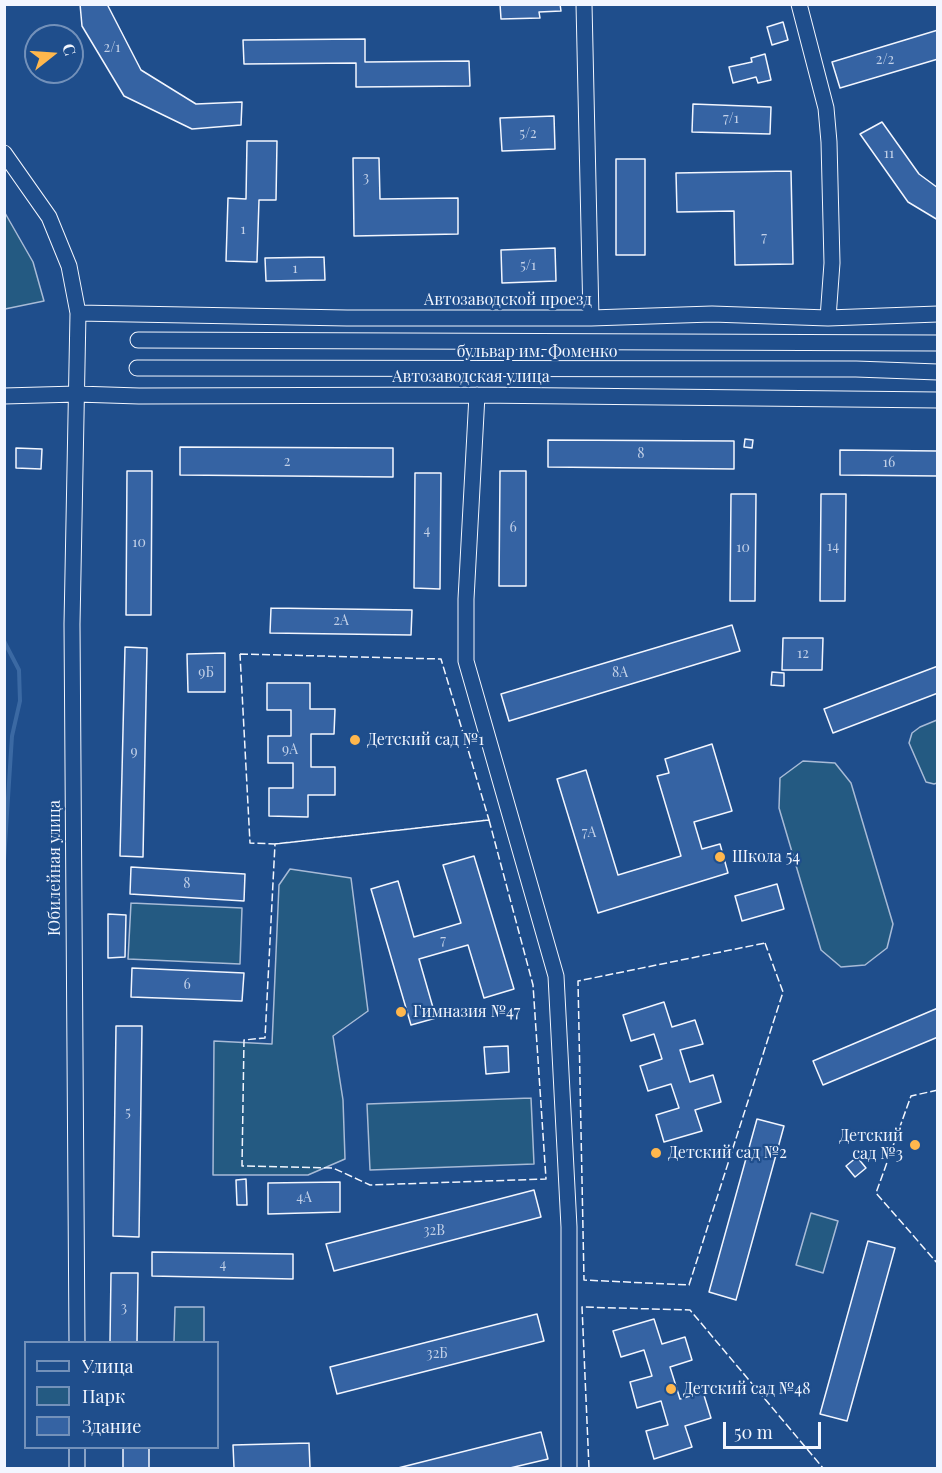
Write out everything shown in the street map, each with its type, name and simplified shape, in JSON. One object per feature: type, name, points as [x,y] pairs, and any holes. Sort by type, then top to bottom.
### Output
[{"type":"street","points":[[584,4],[591,318]]},
{"type":"street","points":[[799,4],[826,108],[832,263],[828,318]]},
{"type":"street","name":"Юбилейная улица","points":[[4,153],[49,217],[69,266],[78,313],[72,624],[77,1341]]},
{"type":"street","name":"Автозаводской проезд","points":[[78,313],[347,318],[591,318],[712,314],[828,318],[938,314]]},
{"type":"street","name":"бульвар им. Фоменко","points":[[138,340],[938,343]]},
{"type":"street","name":"бульвар им. Фоменко","points":[[137,368],[856,369],[938,372]]},
{"type":"street","name":"Автозаводская улица","points":[[4,396],[77,394],[139,396],[477,395],[938,400]]},
{"type":"street","points":[[477,395],[466,598],[466,661],[556,976],[569,1227],[569,1468]]},
{"type":"street","points":[[77,1449],[77,1468]]},
{"type":"green space","points":[[5,213],[33,262],[44,301],[5,309]]},
{"type":"green space","points":[[937,720],[937,783],[934,784],[926,782],[909,743],[912,733]]},
{"type":"green space","points":[[803,761],[835,763],[851,783],[893,924],[887,948],[865,965],[841,967],[821,950],[779,808],[780,778]]},
{"type":"green space","points":[[290,869],[351,878],[368,1011],[333,1036],[343,1100],[345,1159],[308,1175],[213,1175],[214,1041],[272,1044],[279,885]]},
{"type":"green space","points":[[131,903],[242,908],[240,964],[128,959]]},
{"type":"green space","points":[[531,1098],[534,1164],[370,1170],[367,1104]]},
{"type":"green space","points":[[811,1213],[838,1221],[823,1273],[796,1265]]},
{"type":"green space","points":[[175,1307],[204,1307],[204,1341],[174,1341]]},
{"type":"building","points":[[80,4],[107,4],[141,70],[196,104],[242,102],[241,125],[192,129],[124,96],[84,29],[84,24],[82,24]]},
{"type":"building","points":[[500,4],[560,4],[561,11],[539,12],[540,18],[501,19]]},
{"type":"building","points":[[783,22],[788,40],[772,45],[767,27]]},
{"type":"building","points":[[938,30],[938,59],[840,88],[832,62]]},
{"type":"building","points":[[365,39],[365,62],[469,61],[470,86],[356,87],[356,63],[244,64],[243,40]]},
{"type":"building","points":[[765,54],[771,80],[758,83],[756,77],[733,83],[729,67],[752,62],[751,58]]},
{"type":"building","points":[[693,104],[771,107],[770,134],[692,132]]},
{"type":"building","points":[[554,116],[555,149],[502,151],[500,118]]},
{"type":"building","points":[[882,122],[919,174],[938,188],[938,220],[908,202],[860,134]]},
{"type":"building","points":[[247,141],[277,141],[276,200],[259,200],[257,262],[226,261],[228,198],[246,199]]},
{"type":"building","points":[[353,158],[379,158],[380,199],[458,198],[458,234],[354,236]]},
{"type":"building","points":[[616,159],[645,159],[645,255],[616,255]]},
{"type":"building","points":[[791,171],[793,264],[735,265],[734,211],[677,212],[676,173]]},
{"type":"building","points":[[555,248],[556,281],[502,283],[501,250]]},
{"type":"building","points":[[324,257],[325,280],[266,281],[265,258]]},
{"type":"building","points":[[745,439],[753,440],[752,448],[744,447]]},
{"type":"building","points":[[548,440],[734,441],[734,469],[548,467]]},
{"type":"building","points":[[180,447],[393,448],[393,477],[180,475]]},
{"type":"building","points":[[16,448],[42,449],[41,469],[16,468]]},
{"type":"building","points":[[840,450],[938,451],[938,476],[840,475]]},
{"type":"building","points":[[127,471],[152,471],[151,615],[126,615]]},
{"type":"building","points":[[500,471],[526,471],[526,586],[499,586]]},
{"type":"building","points":[[415,473],[441,473],[440,589],[414,588]]},
{"type":"building","points":[[731,494],[756,494],[755,601],[730,601]]},
{"type":"building","points":[[821,494],[846,494],[845,601],[820,601]]},
{"type":"building","points":[[271,608],[412,610],[411,635],[270,633]]},
{"type":"building","points":[[732,625],[740,651],[509,721],[501,694]]},
{"type":"building","points":[[783,638],[823,638],[822,670],[782,670]]},
{"type":"building","points":[[125,647],[147,648],[143,857],[120,856]]},
{"type":"building","points":[[225,653],[225,692],[188,692],[187,654]]},
{"type":"building","points":[[938,666],[938,693],[833,733],[824,709]]},
{"type":"building","points":[[772,672],[784,673],[784,686],[771,685]]},
{"type":"building","points":[[267,683],[310,683],[310,709],[335,709],[334,734],[311,734],[311,767],[335,767],[335,795],[308,795],[308,817],[269,816],[269,788],[293,788],[293,763],[268,763],[268,736],[291,736],[291,710],[267,710]]},
{"type":"building","points":[[712,744],[732,811],[694,822],[702,849],[720,844],[728,873],[598,913],[557,779],[586,770],[618,875],[681,856],[657,776],[669,773],[665,759]]},
{"type":"building","points":[[474,856],[514,989],[484,998],[468,945],[419,959],[436,1018],[411,1025],[371,889],[398,881],[414,937],[461,923],[443,865]]},
{"type":"building","points":[[131,867],[245,874],[244,901],[130,894]]},
{"type":"building","points":[[777,884],[784,909],[742,921],[735,896]]},
{"type":"building","points":[[108,914],[126,915],[125,957],[108,958]]},
{"type":"building","points":[[132,968],[244,973],[242,1001],[131,997]]},
{"type":"building","points":[[664,1002],[672,1027],[695,1020],[703,1044],[680,1050],[690,1082],[713,1075],[721,1102],[695,1110],[702,1131],[664,1142],[656,1115],[679,1108],[671,1084],[648,1091],[640,1066],[662,1059],[654,1034],[631,1041],[623,1015]]},
{"type":"building","points":[[938,1008],[938,1037],[823,1085],[813,1061]]},
{"type":"building","points":[[116,1026],[142,1026],[139,1237],[113,1236]]},
{"type":"building","points":[[508,1046],[509,1072],[486,1074],[484,1047]]},
{"type":"building","points":[[757,1119],[784,1126],[736,1300],[709,1292]]},
{"type":"building","points":[[857,1157],[866,1168],[855,1177],[846,1166]]},
{"type":"building","points":[[246,1179],[247,1205],[237,1205],[236,1180]]},
{"type":"building","points":[[340,1182],[340,1212],[268,1214],[268,1183]]},
{"type":"building","points":[[534,1190],[541,1217],[334,1271],[326,1244]]},
{"type":"building","points":[[868,1241],[895,1248],[847,1421],[820,1414]]},
{"type":"building","points":[[152,1252],[293,1254],[293,1279],[152,1276]]},
{"type":"building","points":[[111,1273],[138,1273],[137,1341],[110,1341]]},
{"type":"building","points":[[537,1314],[544,1341],[337,1394],[330,1367]]},
{"type":"building","points":[[654,1319],[662,1344],[685,1337],[692,1360],[670,1367],[680,1399],[703,1392],[711,1418],[685,1426],[692,1447],[654,1459],[646,1431],[668,1425],[661,1401],[637,1408],[630,1382],[652,1376],[644,1350],[621,1357],[613,1331]]},
{"type":"building","points":[[541,1432],[548,1459],[510,1468],[398,1468]]},
{"type":"building","points":[[309,1443],[310,1468],[234,1468],[233,1445]]},
{"type":"building","points":[[123,1449],[149,1449],[149,1468],[123,1468]]},
{"type":"waterway","points":[[4,641],[19,670],[20,701],[12,736],[4,860]]},
{"type":"fence","points":[[240,654],[441,659],[489,820],[275,844],[250,843],[240,654]]},
{"type":"fence","points":[[489,820],[533,985],[546,1179],[370,1185],[333,1168],[242,1166],[244,1040],[265,1038],[275,844],[489,820]]},
{"type":"fence","points":[[765,943],[783,992],[689,1285],[584,1280],[578,981],[765,943]]},
{"type":"fence","points":[[938,1090],[911,1096],[876,1193],[938,1264]]},
{"type":"fence","points":[[589,1468],[582,1307],[690,1310],[823,1468]]},
{"type":"place","name":"Детский сад №1","points":[[355,740]]},
{"type":"place","name":"Школа 54","points":[[720,857]]},
{"type":"place","name":"Гимназия №47","points":[[401,1012]]},
{"type":"place","name":"Детский сад №3","points":[[915,1145]]},
{"type":"place","name":"Детский сад №2","points":[[656,1153]]},
{"type":"place","name":"Детский сад №48","points":[[671,1389]]}]
